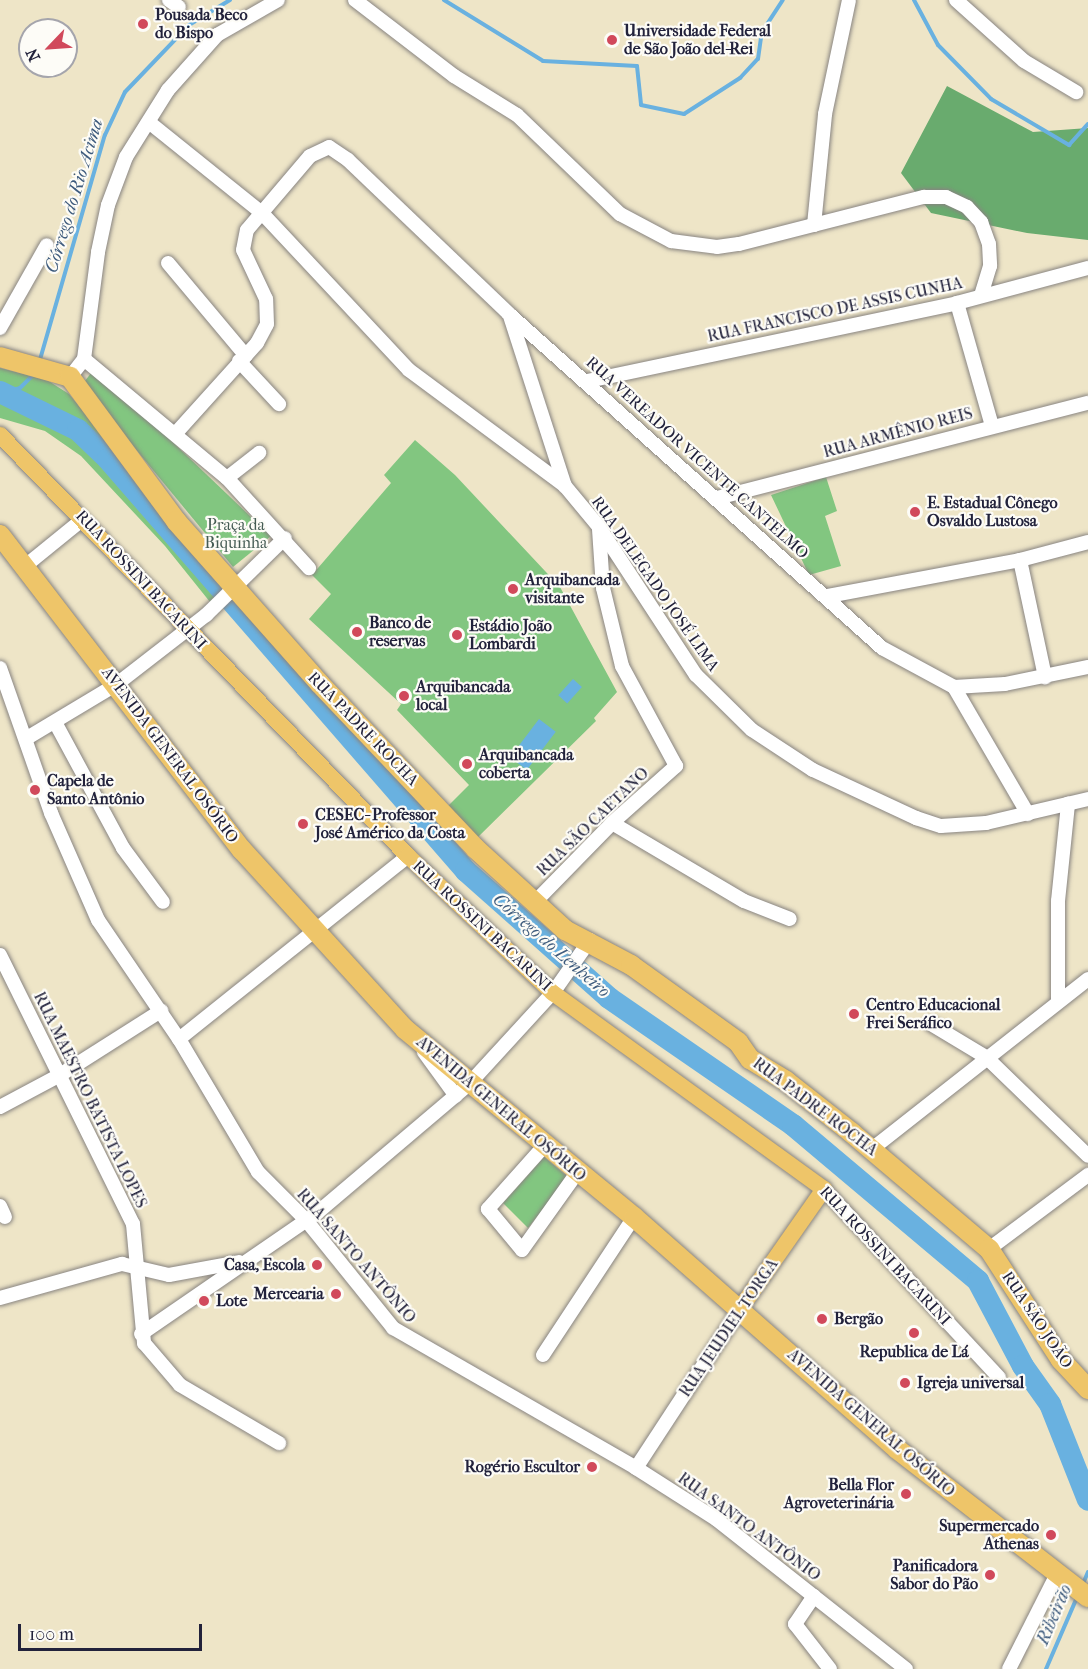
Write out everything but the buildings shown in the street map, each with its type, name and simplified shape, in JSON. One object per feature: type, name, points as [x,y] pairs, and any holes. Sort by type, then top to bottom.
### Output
[{"type":"highway","points":[[4,358],[62,374]]},
{"type":"highway","name":"RUA PADRE ROCHA","points":[[62,374],[234,592],[475,848],[585,947],[738,1042],[750,1059],[786,1081],[872,1149],[989,1249]]},
{"type":"highway","name":"AVENIDA GENERAL OSÓRIO","points":[[0,535],[117,684],[242,850],[317,930],[372,997],[410,1033],[463,1090],[545,1145],[634,1217],[897,1449],[1072,1586]]},
{"type":"highway","name":"RUA SÃO JOÃO","points":[[989,1249],[1061,1360],[1088,1389]]},
{"type":"main road","name":"RUA ROSSINI BACARINI","points":[[0,435],[408,856],[554,992],[824,1189]]},
{"type":"main road","name":"RUA JEUDIEL TORGA","points":[[740,1310],[824,1189]]},
{"type":"street","points":[[62,374],[84,359],[108,205],[126,157],[150,123],[168,90],[218,35],[278,0]]},
{"type":"street","points":[[355,0],[454,76],[518,115],[620,214],[671,241],[717,247],[924,197],[946,197],[967,207],[985,233],[990,266],[981,295]]},
{"type":"street","points":[[814,225],[825,114],[849,0]]},
{"type":"street","points":[[956,0],[1024,61],[1076,92]]},
{"type":"street","name":"RUA DELEGADO JOSÉ LIMA","points":[[150,123],[262,213],[409,370],[565,486],[599,527],[696,675],[752,730],[813,770],[916,818],[941,825],[965,825],[1028,814],[1088,799]]},
{"type":"street","name":"RUA VEREADOR VICENTE CANTELMO","points":[[262,213],[310,156],[329,147],[348,160],[509,314],[588,381],[828,596],[882,648],[954,687]]},
{"type":"street","points":[[176,433],[263,335],[268,316],[266,299],[242,242],[262,213]]},
{"type":"street","points":[[0,328],[47,245]]},
{"type":"street","points":[[168,263],[279,404]]},
{"type":"street","name":"RUA FRANCISCO DE ASSIS CUNHA","points":[[588,381],[957,303],[1088,268]]},
{"type":"street","points":[[957,303],[992,426]]},
{"type":"street","points":[[509,314],[565,486]]},
{"type":"street","points":[[84,359],[227,477],[285,538],[309,568]]},
{"type":"street","name":"RUA ARMÊNIO REIS","points":[[717,498],[1088,403]]},
{"type":"street","points":[[227,477],[259,453]]},
{"type":"street","points":[[24,567],[82,519]]},
{"type":"street","name":"RUA SÃO CAETANO","points":[[535,902],[612,823],[676,766],[622,666],[603,588],[599,527]]},
{"type":"street","points":[[27,738],[56,724],[117,684],[234,592],[285,538]]},
{"type":"street","points":[[828,596],[1020,560],[1088,542]]},
{"type":"street","points":[[1020,560],[1045,676]]},
{"type":"street","points":[[1028,814],[954,687],[1045,676],[1088,667]]},
{"type":"street","name":"RUA SANTO ANTÔNIO","points":[[0,668],[82,889],[98,920],[179,1039],[258,1172],[306,1220],[345,1273],[402,1336],[636,1468],[716,1519],[906,1669]]},
{"type":"street","points":[[56,724],[123,848],[163,902]]},
{"type":"street","points":[[1058,1001],[1058,901],[1068,804]]},
{"type":"street","points":[[612,823],[744,901],[790,919]]},
{"type":"street","points":[[179,1039],[408,856]]},
{"type":"street","points":[[279,1443],[180,1385],[153,1358],[141,1335],[244,1261],[306,1220],[463,1090],[554,992],[585,947]]},
{"type":"street","name":"RUA MAESTRO BATISTA LOPES","points":[[0,955],[133,1224],[141,1335]]},
{"type":"street","points":[[872,1149],[1088,979]]},
{"type":"street","points":[[0,1107],[60,1075],[161,1011]]},
{"type":"street","points":[[931,1024],[986,1057],[1088,1156]]},
{"type":"street","points":[[545,1145],[488,1209],[522,1250],[577,1173]]},
{"type":"street","points":[[989,1249],[1088,1175]]},
{"type":"street","name":"RUA ROSSINI BACARINI","points":[[824,1189],[999,1377]]},
{"type":"street","points":[[543,1355],[634,1217]]},
{"type":"street","points":[[0,1298],[115,1266],[136,1264],[169,1275],[244,1261]]},
{"type":"street","name":"RUA JEUDIEL TORGA","points":[[636,1468],[740,1310]]},
{"type":"street","points":[[1009,1669],[1072,1586]]},
{"type":"street","points":[[814,1596],[795,1624],[830,1669]]},
{"type":"green space","points":[[947,86],[1033,132],[1088,128],[1088,240],[1027,233],[931,213],[901,173]]},
{"type":"green space","points":[[0,368],[47,380],[69,394],[228,585],[210,602],[165,546],[81,456],[45,431],[0,418]]},
{"type":"green space","name":"Praça da Biquinha","points":[[91,373],[161,431],[271,536],[233,567],[86,389],[85,381]]},
{"type":"green space","name":"Estádio João Lombardi","points":[[415,440],[455,475],[560,587],[617,692],[594,718],[596,721],[477,838],[447,807],[469,785],[397,710],[401,704],[309,619],[331,594],[312,575],[391,483],[384,475]]},
{"type":"green space","points":[[826,477],[837,511],[825,516],[841,566],[809,575],[771,495]]},
{"type":"green space","points":[[544,1157],[568,1177],[528,1228],[503,1203]]},
{"type":"water","points":[[573,679],[582,687],[567,703],[558,695]]},
{"type":"water","points":[[539,719],[556,732],[527,770],[510,757]]},
{"type":"waterway","name":"Córrego do Rio Acima","points":[[39,363],[105,135],[125,92],[189,25],[230,0]]},
{"type":"waterway","name":"Córrego do Rio Acima","points":[[444,0],[543,61],[637,66],[641,105],[684,114],[740,78],[758,59],[762,32],[783,0]]},
{"type":"waterway","name":"Córrego do Rio Acima","points":[[914,0],[938,45],[991,99],[1069,145],[1088,124]]},
{"type":"waterway","name":"Córrego do Rio Acima","points":[[4,392],[20,388],[35,373]]},
{"type":"waterway","name":"Córrego do Lenheiro","points":[[0,392],[78,430],[108,459],[466,871],[609,998],[793,1125],[978,1281],[1023,1366],[1050,1404],[1088,1500]]},
{"type":"waterway","name":"Ribeirão","points":[[1082,1586],[1088,1572]]},
{"type":"waterway","name":"Ribeirão","points":[[1046,1669],[1078,1595]]},
{"type":"place","name":"Pousada Beco do Bispo","points":[[143,24]]},
{"type":"place","name":"Universidade Federal de São João del-Rei","points":[[612,40]]},
{"type":"place","name":"E. Estadual Cônego Osvaldo Lustosa","points":[[915,512]]},
{"type":"place","name":"Arquibancada visitante","points":[[513,589]]},
{"type":"place","name":"Banco de reservas","points":[[357,632]]},
{"type":"place","name":"Estádio João Lombardi","points":[[457,635]]},
{"type":"place","name":"Arquibancada local","points":[[404,696]]},
{"type":"place","name":"Arquibancada coberta","points":[[467,764]]},
{"type":"place","name":"Capela de Santo Antônio","points":[[35,790]]},
{"type":"place","name":"CESEC- Professor José Américo da Costa","points":[[303,824]]},
{"type":"place","name":"Centro Educacional Frei Seráfico","points":[[854,1014]]},
{"type":"place","name":"Casa, Escola","points":[[317,1265]]},
{"type":"place","name":"Mercearia","points":[[336,1294]]},
{"type":"place","name":"Lote","points":[[204,1301]]},
{"type":"place","name":"Bergão","points":[[822,1319]]},
{"type":"place","name":"Republica de Lá","points":[[914,1333]]},
{"type":"place","name":"Igreja universal","points":[[905,1383]]},
{"type":"place","name":"Rogério Escultor","points":[[592,1467]]},
{"type":"place","name":"Bella Flor Agroveterinária","points":[[906,1494]]},
{"type":"place","name":"Supermercado Athenas","points":[[1051,1535]]},
{"type":"place","name":"Panificadora Sabor do Pão","points":[[990,1575]]}]
